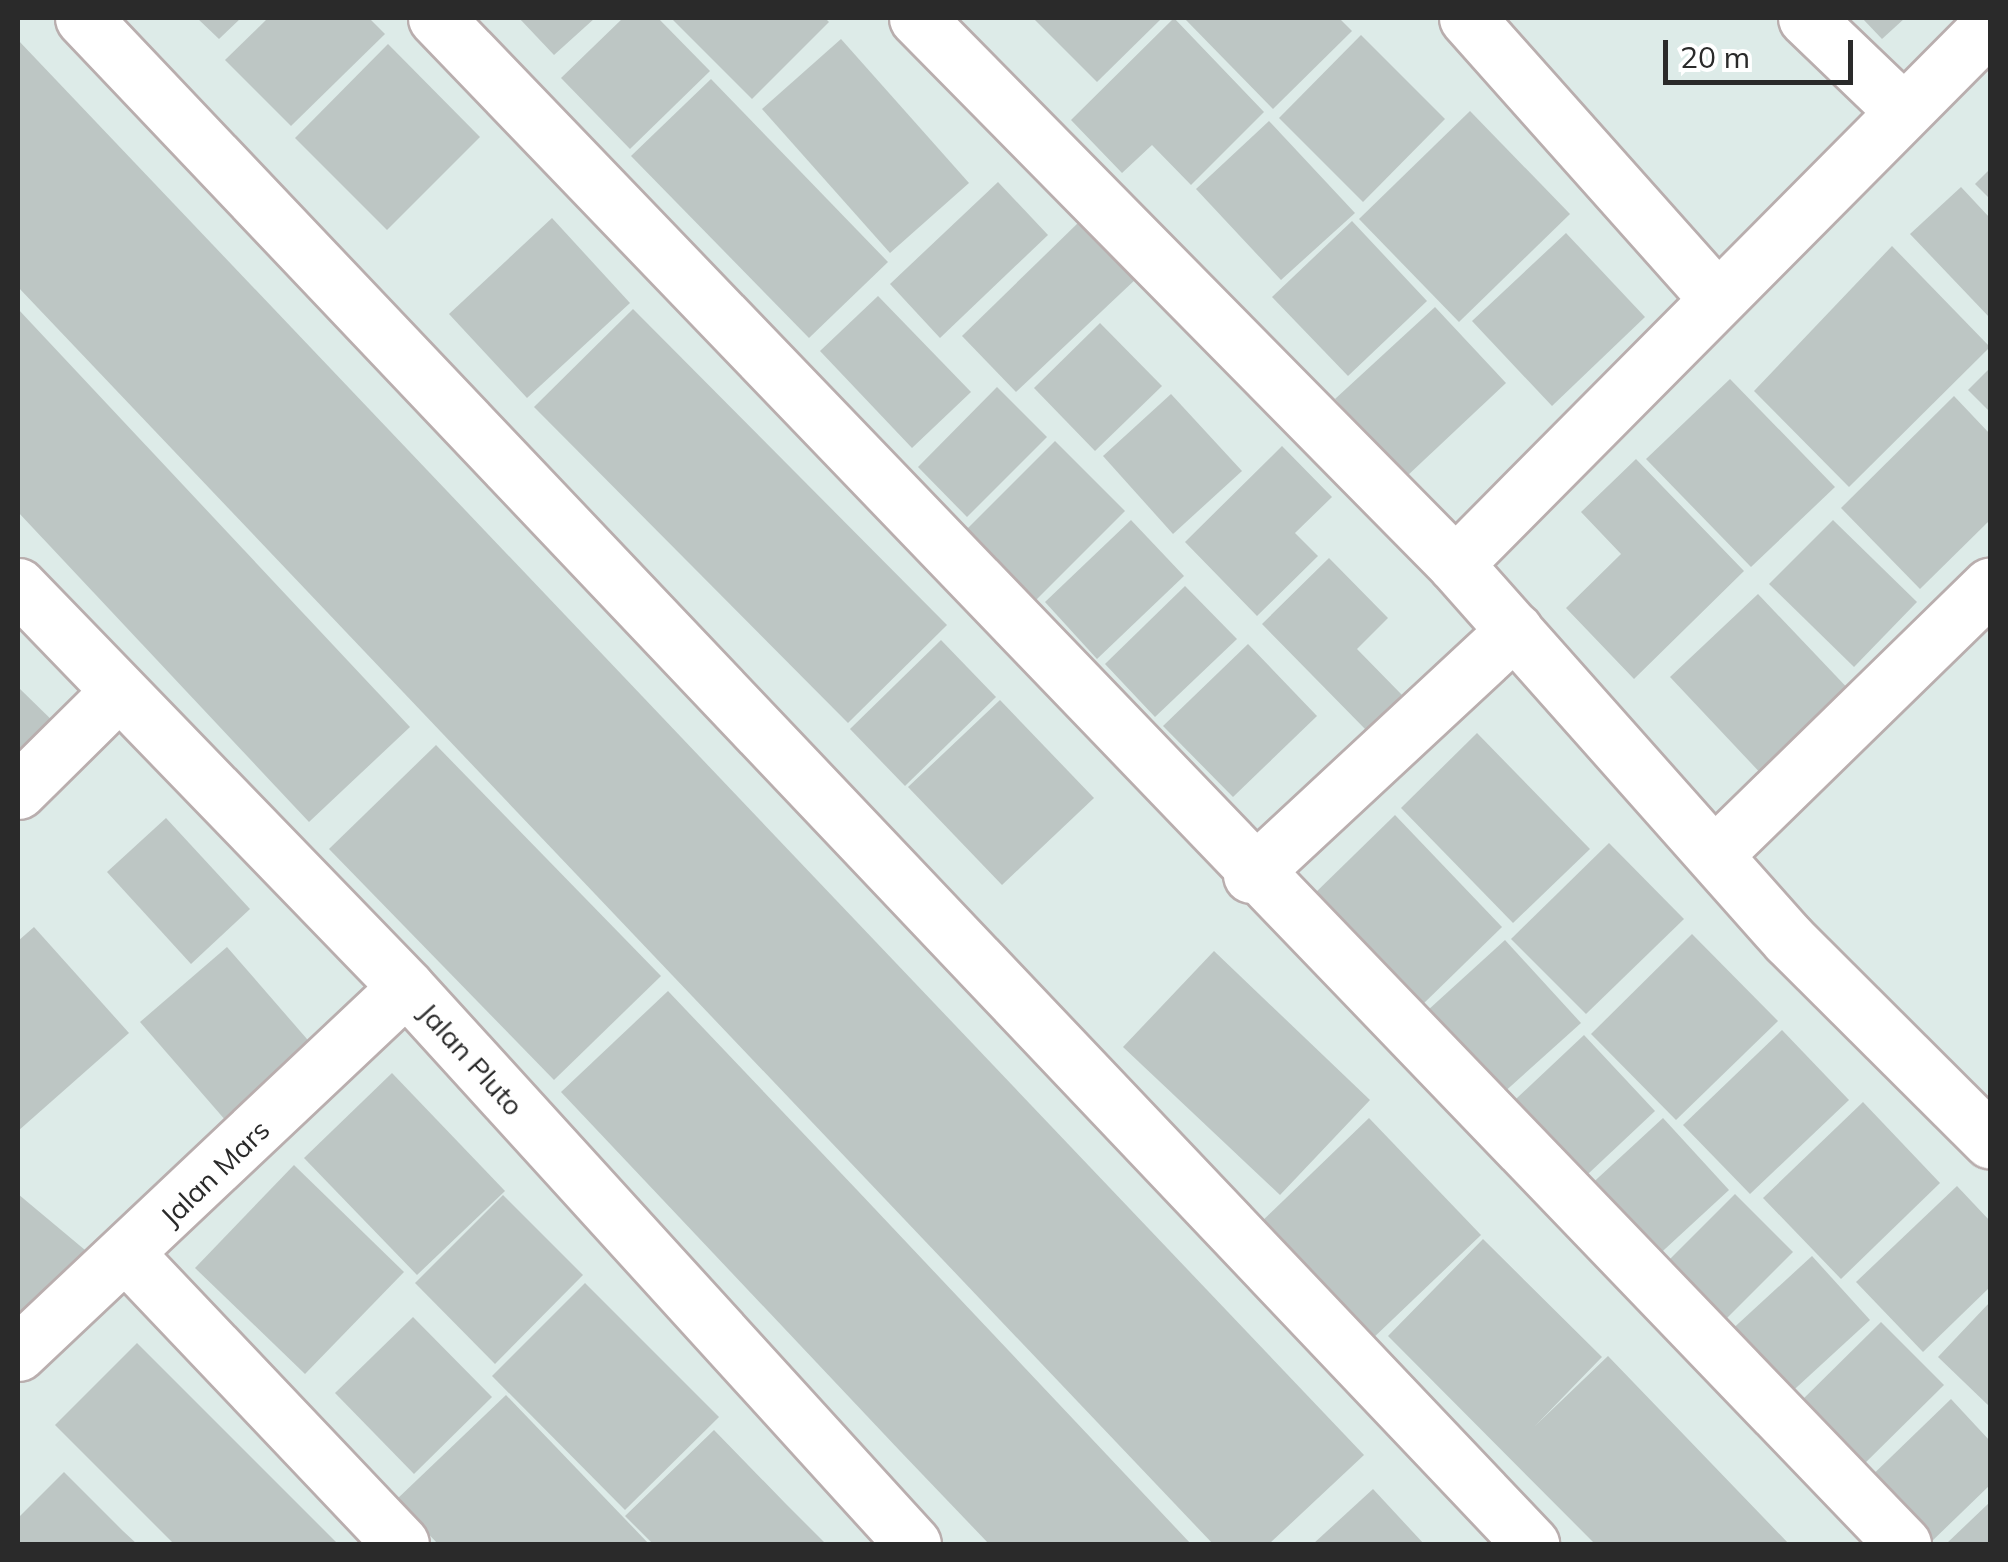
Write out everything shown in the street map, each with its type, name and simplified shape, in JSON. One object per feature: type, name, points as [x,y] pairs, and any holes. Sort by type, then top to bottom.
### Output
[{"type":"street","points":[[83,18],[1530,1544]]},
{"type":"street","points":[[436,18],[1251,875],[1903,1544]]},
{"type":"street","points":[[918,18],[1455,564],[1716,854],[1981,1110]]},
{"type":"street","points":[[1467,18],[1717,299]]},
{"type":"street","points":[[1806,18],[1901,109]]},
{"type":"street","points":[[1455,564],[1901,109],[1990,25]]},
{"type":"street","name":"Jalan Pluto","points":[[18,586],[406,987],[913,1544]]},
{"type":"street","points":[[1716,854],[1990,586]]},
{"type":"street","points":[[1251,875],[1515,630]]},
{"type":"street","points":[[18,791],[118,692]]},
{"type":"street","name":"Jalan Mars","points":[[18,1353],[129,1257],[406,987]]},
{"type":"street","points":[[129,1257],[401,1544]]},
{"type":"building","points":[[197,18],[241,18],[219,39]]},
{"type":"building","points":[[268,18],[369,18],[385,34],[291,126],[225,60]]},
{"type":"building","points":[[519,18],[595,18],[554,55]]},
{"type":"building","points":[[623,18],[658,18],[710,71],[630,149],[561,78]]},
{"type":"building","points":[[671,18],[825,18],[829,22],[752,99]]},
{"type":"building","points":[[1033,18],[1162,18],[1097,82]]},
{"type":"building","points":[[1174,18],[1264,112],[1191,185],[1152,145],[1122,173],[1071,120]]},
{"type":"building","points":[[1184,18],[1339,18],[1352,31],[1273,109]]},
{"type":"building","points":[[1862,18],[1905,18],[1882,39]]},
{"type":"building","points":[[1361,35],[1445,119],[1363,202],[1279,118]]},
{"type":"building","points":[[841,39],[969,183],[890,253],[762,109]]},
{"type":"building","points":[[18,40],[1364,1455],[1269,1544],[1213,1544],[18,287]]},
{"type":"building","points":[[388,44],[480,137],[387,230],[295,138]]},
{"type":"building","points":[[711,79],[888,262],[809,338],[631,156]]},
{"type":"building","points":[[1470,111],[1570,214],[1459,322],[1359,219]]},
{"type":"building","points":[[1269,121],[1355,213],[1281,280],[1196,189]]},
{"type":"building","points":[[1990,169],[1990,199],[1975,184]]},
{"type":"building","points":[[998,182],[1048,235],[940,338],[890,284]]},
{"type":"building","points":[[1961,187],[1990,218],[1990,318],[1910,234]]},
{"type":"building","points":[[552,218],[630,303],[527,398],[449,314]]},
{"type":"building","points":[[1081,220],[1137,278],[1016,392],[962,336]]},
{"type":"building","points":[[1352,221],[1427,301],[1348,376],[1272,297]]},
{"type":"building","points":[[1566,233],[1645,317],[1552,406],[1472,321]]},
{"type":"building","points":[[1892,246],[1990,347],[1849,487],[1754,391]]},
{"type":"building","points":[[878,296],[971,392],[912,448],[820,351]]},
{"type":"building","points":[[1435,307],[1506,383],[1406,477],[1335,399]]},
{"type":"building","points":[[18,309],[410,727],[309,822],[18,512]]},
{"type":"building","points":[[633,309],[947,625],[848,723],[534,407]]},
{"type":"building","points":[[1100,323],[1162,386],[1095,451],[1034,388]]},
{"type":"building","points":[[1990,368],[1990,412],[1968,390]]},
{"type":"building","points":[[1730,379],[1835,487],[1751,567],[1646,459]]},
{"type":"building","points":[[997,387],[1047,437],[967,517],[918,467]]},
{"type":"building","points":[[1171,394],[1242,471],[1173,534],[1103,456]]},
{"type":"building","points":[[1954,396],[1990,434],[1990,520],[1920,589],[1841,508]]},
{"type":"building","points":[[1055,441],[1125,511],[1031,605],[961,535]]},
{"type":"building","points":[[1282,446],[1332,497],[1295,533],[1318,556],[1257,616],[1185,542]]},
{"type":"building","points":[[1636,459],[1744,571],[1634,679],[1566,608],[1621,554],[1581,512]]},
{"type":"building","points":[[1131,520],[1184,576],[1097,659],[1045,602]]},
{"type":"building","points":[[1833,520],[1917,602],[1854,667],[1769,584]]},
{"type":"building","points":[[1329,558],[1388,618],[1357,649],[1402,695],[1366,730],[1262,624]]},
{"type":"building","points":[[1185,586],[1237,639],[1155,717],[1105,664]]},
{"type":"building","points":[[1758,594],[1855,696],[1766,779],[1670,677]]},
{"type":"building","points":[[941,640],[996,697],[905,786],[850,729]]},
{"type":"building","points":[[1248,644],[1317,716],[1233,797],[1163,726]]},
{"type":"building","points":[[18,687],[63,731],[18,779]]},
{"type":"building","points":[[1000,700],[1094,798],[1002,885],[908,787]]},
{"type":"building","points":[[1477,733],[1590,849],[1513,923],[1401,808]]},
{"type":"building","points":[[436,745],[661,976],[554,1080],[329,849]]},
{"type":"building","points":[[1395,815],[1502,927],[1419,1008],[1311,897]]},
{"type":"building","points":[[166,818],[250,909],[191,964],[107,872]]},
{"type":"building","points":[[1609,843],[1684,919],[1586,1014],[1511,939]]},
{"type":"building","points":[[34,927],[129,1033],[18,1131],[18,941]]},
{"type":"building","points":[[1692,934],[1778,1021],[1676,1120],[1591,1034]]},
{"type":"building","points":[[1505,940],[1581,1023],[1491,1104],[1416,1021]]},
{"type":"building","points":[[227,947],[320,1054],[233,1129],[140,1022]]},
{"type":"building","points":[[1214,951],[1370,1100],[1280,1195],[1123,1047]]},
{"type":"building","points":[[668,991],[1191,1544],[989,1544],[900,1451],[561,1092]]},
{"type":"building","points":[[1782,1030],[1849,1100],[1750,1194],[1683,1125]]},
{"type":"building","points":[[1584,1035],[1655,1111],[1571,1190],[1500,1114]]},
{"type":"building","points":[[392,1073],[505,1191],[417,1275],[304,1158]]},
{"type":"building","points":[[1863,1102],[1940,1183],[1841,1279],[1763,1198]]},
{"type":"building","points":[[1369,1118],[1481,1235],[1369,1342],[1257,1226]]},
{"type":"building","points":[[1663,1118],[1729,1190],[1652,1261],[1586,1189]]},
{"type":"building","points":[[294,1165],[404,1272],[305,1374],[195,1268]]},
{"type":"building","points":[[1957,1186],[1990,1221],[1990,1287],[1923,1352],[1856,1282]]},
{"type":"building","points":[[18,1194],[85,1250],[18,1330]]},
{"type":"building","points":[[1735,1194],[1793,1252],[1713,1332],[1655,1274]]},
{"type":"building","points":[[503,1195],[583,1275],[495,1364],[415,1283]]},
{"type":"building","points":[[1483,1239],[1602,1357],[1535,1426],[1608,1356],[1789,1544],[1595,1544],[1388,1336]]},
{"type":"building","points":[[1812,1256],[1870,1320],[1785,1398],[1727,1334]]},
{"type":"building","points":[[585,1283],[719,1417],[625,1510],[492,1376]]},
{"type":"building","points":[[1990,1302],[1990,1407],[1938,1357]]},
{"type":"building","points":[[413,1317],[492,1397],[414,1474],[335,1393]]},
{"type":"building","points":[[1881,1322],[1944,1385],[1856,1472],[1793,1409]]},
{"type":"building","points":[[137,1343],[338,1544],[174,1544],[55,1425]]},
{"type":"building","points":[[506,1395],[649,1544],[438,1544],[396,1500]]},
{"type":"building","points":[[1951,1399],[1990,1441],[1990,1485],[1929,1544],[1860,1487]]},
{"type":"building","points":[[714,1430],[826,1544],[653,1544],[625,1516]]},
{"type":"building","points":[[64,1472],[137,1544],[18,1544],[18,1518]]},
{"type":"building","points":[[1373,1489],[1424,1544],[1313,1544]]},
{"type":"building","points":[[1990,1502],[1990,1544],[1946,1544]]}]
